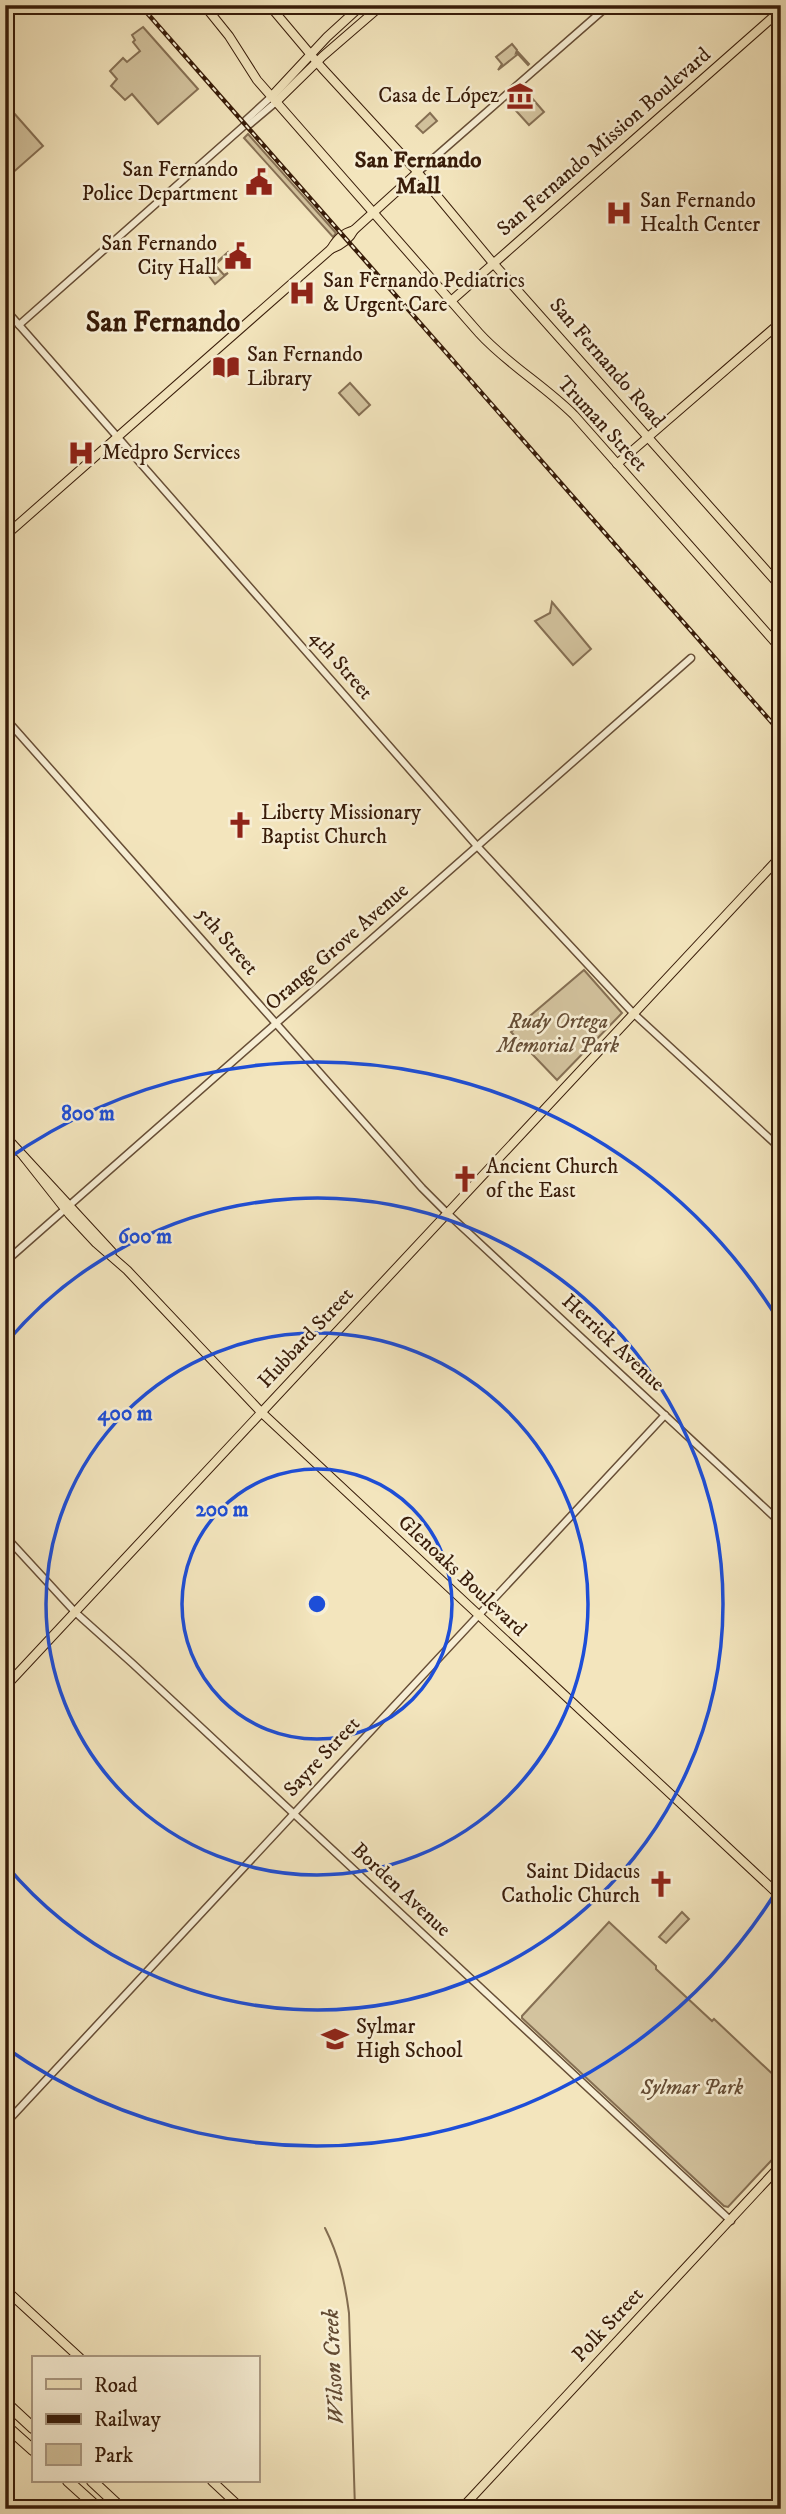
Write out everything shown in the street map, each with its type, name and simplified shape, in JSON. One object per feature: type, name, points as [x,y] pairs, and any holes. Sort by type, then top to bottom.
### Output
[{"type":"highway","points":[[5,2402],[32,2427]]},
{"type":"highway","points":[[5,2425],[32,2449]]},
{"type":"highway","points":[[69,2482],[99,2509]]},
{"type":"highway","points":[[93,2482],[122,2509]]},
{"type":"main road","name":"Truman Street","points":[[204,5],[229,36],[257,80],[497,353],[558,399],[781,649]]},
{"type":"main road","name":"San Fernando Road","points":[[269,5],[314,59],[418,172],[493,263],[781,587]]},
{"type":"main road","points":[[274,100],[362,5]]},
{"type":"main road","points":[[314,59],[382,5]]},
{"type":"main road","name":"San Fernando Mission Boulevard","points":[[451,301],[781,10]]},
{"type":"main road","points":[[5,536],[331,249],[345,232],[354,230],[418,172]]},
{"type":"main road","points":[[617,464],[781,322]]},
{"type":"main road","name":"Hubbard Street","points":[[5,1687],[781,856]]},
{"type":"main road","name":"Glenoaks Boulevard","points":[[5,1136],[96,1243],[127,1270],[261,1412],[781,1897]]},
{"type":"main road","name":"Polk Street","points":[[461,2509],[781,2165]]},
{"type":"main road","points":[[5,2289],[78,2356]]},
{"type":"main road","points":[[213,2482],[242,2509]]},
{"type":"street","points":[[418,172],[609,5]]},
{"type":"street","points":[[19,326],[274,100]]},
{"type":"street","name":"4th Street","points":[[5,309],[477,846],[633,1013],[781,1149]]},
{"type":"street","name":"Orange Grove Avenue","points":[[5,1262],[691,658]]},
{"type":"street","name":"5th Street","points":[[5,718],[422,1188]]},
{"type":"street","name":"Herrick Avenue","points":[[422,1188],[781,1523]]},
{"type":"street","name":"Sayre Street","points":[[5,2124],[666,1415]]},
{"type":"street","name":"Borden Avenue","points":[[5,1536],[75,1612],[731,2221]]},
{"type":"green space","points":[[143,27],[198,89],[158,124],[132,94],[125,100],[111,86],[117,79],[110,71],[123,58],[127,62],[140,51],[133,42],[135,40],[132,35]]},
{"type":"green space","points":[[512,44],[517,50],[516,53],[518,52],[529,64],[518,54],[498,70],[502,64],[496,57]]},
{"type":"green space","name":"Casa de López","points":[[524,89],[544,112],[529,125],[508,102]]},
{"type":"green space","points":[[5,103],[43,146],[9,176],[5,172]]},
{"type":"green space","points":[[430,113],[437,121],[423,133],[416,126]]},
{"type":"green space","points":[[248,134],[336,233],[333,237],[244,138]]},
{"type":"green space","points":[[228,252],[230,255],[228,253],[215,265],[224,275],[228,273],[215,284],[206,272]]},
{"type":"green space","points":[[350,383],[370,405],[359,415],[339,393]]},
{"type":"green space","points":[[552,602],[591,649],[573,665],[535,621],[550,613]]},
{"type":"green space","name":"Rudy Ortega Memorial Park","points":[[584,970],[622,1013],[557,1080],[511,1032]]},
{"type":"green space","points":[[682,1912],[689,1919],[666,1943],[659,1937]]},
{"type":"green space","name":"Sylmar Park","points":[[609,1922],[656,1966],[656,1969],[781,2082],[781,2150],[728,2207],[522,2018]]},
{"type":"waterway","name":"Wilson Creek","points":[[325,2228],[341,2269],[349,2313],[355,2509]]},
{"type":"railway","points":[[140,5],[781,733]]},
{"type":"place","name":"Casa de López","points":[[520,96]]},
{"type":"place","name":"San Fernando Police Department","points":[[259,182]]},
{"type":"place","name":"San Fernando Health Center","points":[[619,213]]},
{"type":"place","name":"San Fernando City Hall","points":[[238,256]]},
{"type":"place","name":"San Fernando Pediatrics & Urgent Care","points":[[302,293]]},
{"type":"place","name":"San Fernando Library","points":[[226,367]]},
{"type":"place","name":"Medpro Services","points":[[81,453]]},
{"type":"place","name":"Liberty Missionary Baptist Church","points":[[240,825]]},
{"type":"place","name":"Ancient Church of the East","points":[[465,1179]]},
{"type":"place","name":"Saint Didacus Catholic Church","points":[[661,1884]]},
{"type":"place","name":"Sylmar High School","points":[[335,2039]]},
{"type":"district","name":"San Fernando Mall","points":[[418,173]]},
{"type":"district","name":"San Fernando","points":[[163,322]]}]
